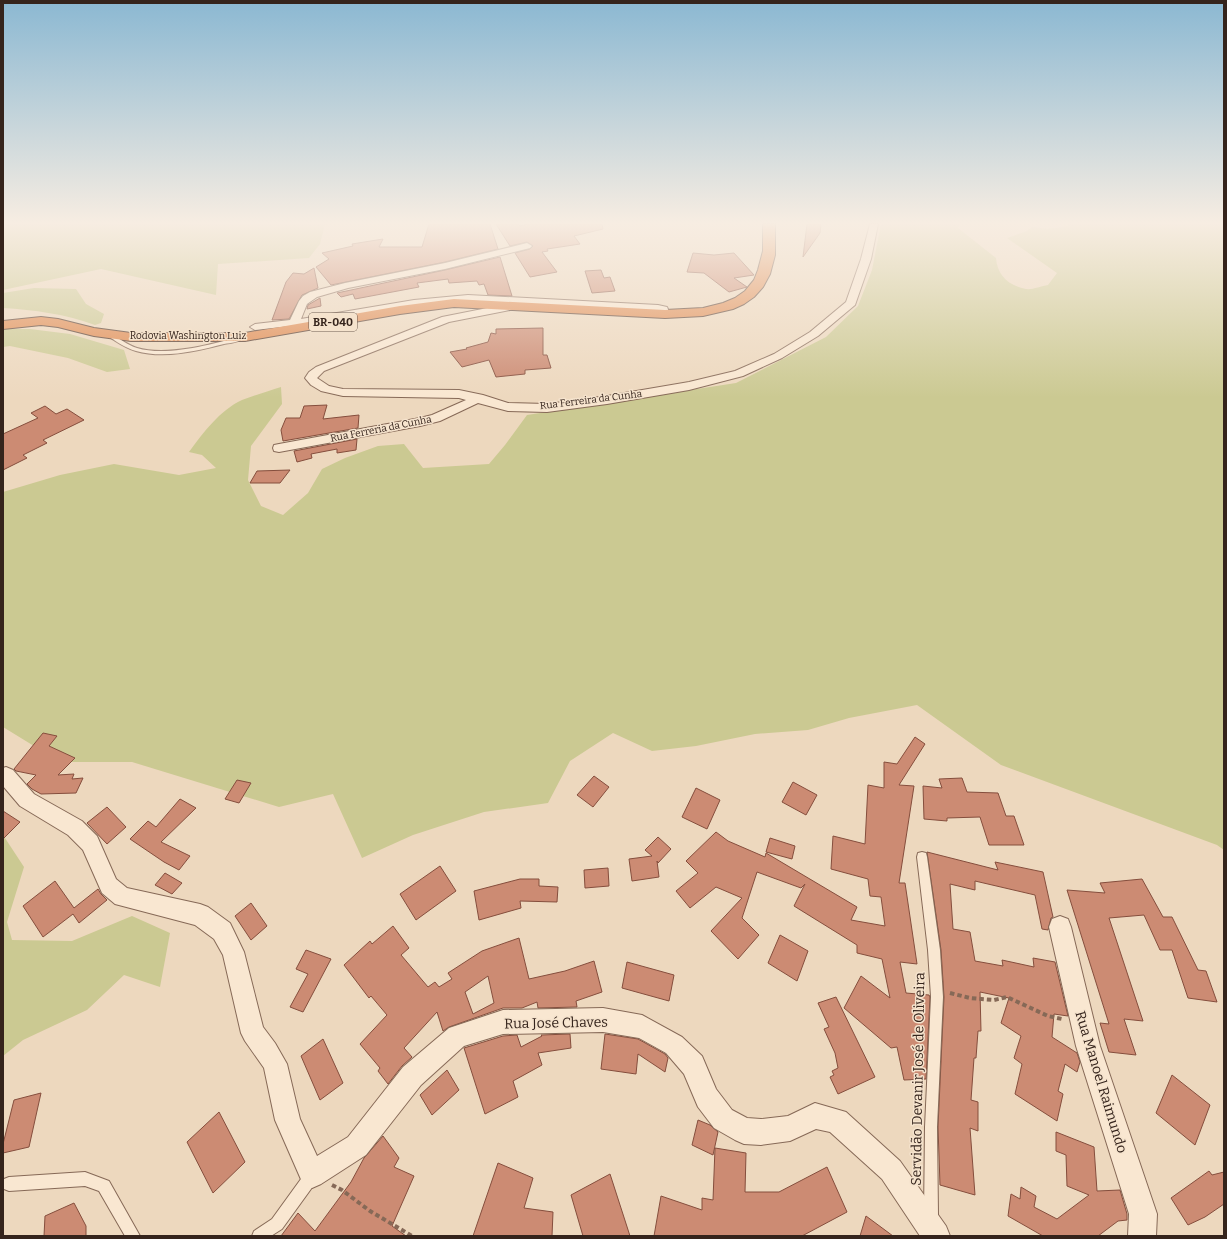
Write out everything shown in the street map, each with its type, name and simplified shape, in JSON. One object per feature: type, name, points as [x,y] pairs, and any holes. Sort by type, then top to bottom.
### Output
[{"type":"highway","name":"Rodovia Washington Luiz","points":[[3,325],[41,321],[131,337],[244,334],[433,305],[466,303],[589,307],[639,310],[665,314],[694,313],[709,311],[731,304],[746,296],[759,282]]},
{"type":"street","points":[[294,323],[306,298],[312,295],[331,292],[345,286],[366,282]]},
{"type":"street","name":"Rua Ferreira da Cunha","points":[[520,305],[463,314],[446,319],[320,369],[312,376],[312,378],[317,385],[340,392],[459,394],[479,398],[508,407],[547,408],[607,400],[674,388],[738,374],[778,356],[814,334],[851,303],[858,282]]},
{"type":"street","points":[[244,334],[294,323],[326,321],[426,301],[448,299],[468,298],[589,307]]},
{"type":"street","name":"Rua Ferreria da Cunha","points":[[279,448],[436,418],[479,398]]},
{"type":"street","points":[[6,776],[27,800],[75,828],[90,842],[109,886],[122,897],[200,915],[222,931],[233,952],[253,1033],[275,1064],[288,1120],[312,1175]]},
{"type":"street","name":"Rua Manoel Raimundo","points":[[1060,927],[1088,1046],[1143,1214],[1142,1236]]},
{"type":"street","name":"Rua José Chaves","points":[[312,1175],[357,1146],[412,1076],[457,1036],[503,1022],[603,1020],[642,1027],[674,1045],[693,1064],[707,1098],[723,1119],[744,1131],[761,1132],[790,1128],[815,1116],[837,1121],[891,1170],[933,1233]]},
{"type":"lane","points":[[108,334],[129,347],[154,352],[200,348],[244,334]]},
{"type":"lane","name":"Servidão Devanir José de Oliveira","points":[[922,857],[934,950],[937,997],[931,1127],[933,1233]]},
{"type":"lane","points":[[259,1236],[277,1224],[312,1175]]},
{"type":"lane","points":[[8,1184],[85,1179],[104,1186],[133,1236]]},
{"type":"path","points":[[937,997],[940,998],[940,991],[970,998],[994,1000],[1007,997],[1048,1016],[1082,1022]]},
{"type":"path","points":[[312,1175],[342,1190],[370,1211],[412,1236]]},
{"type":"shaded area","points":[[3,282],[41,282],[3,290]]},
{"type":"shaded area","points":[[158,282],[217,282],[216,295]]},
{"type":"shaded area","points":[[867,282],[1009,282],[1020,288],[1028,289],[1048,285],[1050,282],[1224,282],[1224,850],[1217,845],[1001,765],[917,705],[849,718],[808,730],[755,734],[696,746],[652,751],[613,733],[570,761],[548,803],[484,812],[413,835],[362,858],[333,794],[279,807],[132,762],[60,762],[3,727],[3,492],[60,475],[114,464],[179,475],[216,468],[202,455],[189,452],[200,437],[219,416],[234,404],[247,398],[281,387],[282,404],[251,446],[248,480],[261,506],[283,515],[308,493],[322,469],[345,458],[378,446],[404,444],[423,468],[489,464],[527,415],[736,383],[826,337],[858,306]]},
{"type":"shaded area","points":[[34,288],[76,289],[86,304],[104,314],[101,323],[95,325],[50,313],[3,308],[3,293]]},
{"type":"shaded area","points":[[3,329],[30,329],[70,334],[124,350],[130,369],[107,372],[68,358],[10,346],[3,347]]},
{"type":"shaded area","points":[[3,835],[24,867],[7,922],[12,940],[72,941],[132,916],[170,933],[160,987],[124,975],[87,1010],[23,1040],[3,1056]]},
{"type":"building","points":[[286,282],[317,282],[318,288],[302,295],[289,319],[272,320]]},
{"type":"building","points":[[328,282],[347,282],[331,285]]},
{"type":"building","points":[[389,282],[426,282],[417,283],[419,287],[355,299],[353,294],[341,297],[337,293]]},
{"type":"building","points":[[477,282],[508,282],[512,296],[488,295],[484,284],[479,285]]},
{"type":"building","points":[[588,282],[612,282],[615,291],[592,293]]},
{"type":"building","points":[[716,282],[740,282],[747,287],[729,292]]},
{"type":"building","points":[[320,298],[321,306],[307,309],[308,305]]},
{"type":"building","points":[[543,328],[543,355],[547,355],[551,368],[525,370],[525,374],[496,377],[489,360],[462,367],[450,352],[467,349],[466,348],[488,342],[491,333],[496,334],[496,329]]},
{"type":"building","points":[[327,405],[323,419],[359,415],[358,428],[283,441],[281,430],[286,418],[300,418],[304,406]]},
{"type":"building","points":[[45,406],[56,414],[67,409],[84,420],[43,440],[47,443],[23,455],[27,458],[3,470],[3,434],[38,418],[31,413]]},
{"type":"building","points":[[357,439],[356,450],[337,453],[337,449],[311,454],[312,458],[297,462],[294,451]]},
{"type":"building","points":[[290,470],[280,483],[250,483],[257,471]]},
{"type":"building","points":[[43,733],[57,736],[49,746],[75,758],[58,775],[74,774],[72,779],[83,778],[76,793],[41,794],[27,784],[36,775],[16,771],[14,769]]},
{"type":"building","points":[[915,737],[925,744],[899,785],[914,786],[899,883],[905,883],[917,964],[900,962],[906,993],[929,995],[930,997],[926,1079],[904,1080],[897,1047],[891,1048],[844,1008],[861,976],[890,998],[882,959],[857,953],[857,945],[794,906],[805,884],[801,888],[757,872],[742,918],[759,935],[738,959],[711,931],[742,898],[716,887],[690,908],[676,891],[698,873],[686,861],[716,832],[728,841],[765,857],[766,853],[857,907],[851,920],[885,926],[881,897],[870,896],[868,879],[831,869],[833,836],[865,844],[868,785],[884,788],[884,762],[897,764]]},
{"type":"building","points":[[594,776],[609,787],[593,807],[577,795]]},
{"type":"building","points":[[962,778],[967,792],[998,793],[1006,816],[1014,816],[1024,845],[989,845],[980,817],[947,818],[947,821],[924,819],[923,786],[942,788],[939,779]]},
{"type":"building","points":[[237,780],[251,783],[239,803],[225,799]]},
{"type":"building","points":[[793,782],[817,795],[806,815],[782,802]]},
{"type":"building","points":[[696,788],[720,800],[707,829],[682,817]]},
{"type":"building","points":[[180,799],[196,808],[161,842],[190,856],[179,870],[164,862],[130,839],[148,821],[156,827]]},
{"type":"building","points":[[107,807],[126,827],[107,844],[87,823]]},
{"type":"building","points":[[3,811],[20,822],[3,839]]},
{"type":"building","points":[[658,837],[671,849],[658,863],[657,861],[659,877],[632,881],[629,859],[652,856],[645,850]]},
{"type":"building","points":[[770,838],[795,846],[792,859],[766,852]]},
{"type":"building","points":[[927,852],[998,870],[995,862],[1043,872],[1053,917],[1051,918],[1048,930],[1042,929],[1035,895],[975,881],[975,890],[950,884],[953,929],[970,932],[975,961],[1003,966],[1002,960],[1034,967],[1033,958],[1055,962],[1068,1016],[1054,1014],[1052,1037],[1077,1053],[1080,1062],[1077,1072],[1065,1064],[1058,1091],[1063,1094],[1057,1121],[1015,1094],[1022,1064],[1014,1058],[1021,1036],[1001,1023],[1009,998],[980,992],[981,1031],[978,1031],[976,1058],[974,1058],[971,1100],[978,1102],[978,1131],[970,1128],[975,1195],[940,1185],[938,1127],[944,997],[941,950]]},
{"type":"building","points":[[440,866],[456,891],[416,920],[400,894]]},
{"type":"building","points":[[608,868],[609,886],[585,888],[584,870]]},
{"type":"building","points":[[165,873],[182,883],[172,894],[155,885]]},
{"type":"building","points":[[520,879],[539,879],[539,886],[558,887],[557,902],[520,901],[521,908],[479,920],[474,891]]},
{"type":"building","points":[[1142,879],[1163,917],[1172,917],[1198,970],[1206,971],[1217,1002],[1188,998],[1172,950],[1160,950],[1144,915],[1109,918],[1143,1021],[1124,1019],[1136,1055],[1109,1052],[1100,1023],[1109,1024],[1067,890],[1105,893],[1100,883]]},
{"type":"building","points":[[55,881],[74,908],[98,889],[107,900],[79,923],[73,914],[43,937],[23,906]]},
{"type":"building","points":[[251,903],[267,926],[251,940],[235,916]]},
{"type":"building","points":[[393,926],[409,948],[401,955],[428,987],[435,982],[439,987],[452,979],[448,973],[482,951],[519,938],[529,979],[565,971],[594,961],[602,992],[576,1001],[577,1007],[538,1008],[537,1002],[522,1008],[503,1008],[449,1027],[443,1031],[437,1012],[404,1048],[412,1057],[402,1066],[388,1084],[378,1071],[380,1068],[360,1044],[387,1015],[371,996],[369,998],[344,965],[370,941],[372,944]],"holes":[[[488,976],[494,1003],[473,1014],[465,992]]]},
{"type":"building","points":[[780,935],[808,951],[797,981],[768,963]]},
{"type":"building","points":[[306,950],[331,959],[303,1012],[290,1007],[308,974],[296,969]]},
{"type":"building","points":[[627,962],[674,975],[669,1001],[622,988]]},
{"type":"building","points":[[836,997],[875,1077],[838,1094],[830,1077],[834,1075],[832,1071],[838,1068],[835,1053],[824,1029],[829,1027],[818,1003]]},
{"type":"building","points":[[570,1034],[571,1048],[538,1053],[542,1065],[513,1081],[518,1097],[485,1114],[464,1048],[503,1036],[517,1035],[521,1047],[542,1036],[541,1035]]},
{"type":"building","points":[[605,1034],[638,1039],[665,1054],[668,1058],[665,1072],[638,1054],[636,1074],[601,1069]]},
{"type":"building","points":[[323,1039],[343,1083],[320,1100],[301,1056]]},
{"type":"building","points":[[447,1070],[459,1090],[432,1115],[420,1095]]},
{"type":"building","points":[[1172,1075],[1210,1105],[1195,1145],[1156,1113]]},
{"type":"building","points":[[41,1093],[29,1147],[3,1153],[3,1144],[14,1100]]},
{"type":"building","points":[[219,1112],[245,1162],[213,1193],[187,1142]]},
{"type":"building","points":[[698,1120],[710,1125],[718,1132],[713,1155],[692,1145]]},
{"type":"building","points":[[1056,1132],[1094,1147],[1097,1191],[1120,1190],[1127,1214],[1127,1220],[1118,1221],[1098,1236],[1043,1236],[1008,1216],[1011,1194],[1020,1199],[1021,1187],[1036,1196],[1034,1207],[1057,1219],[1089,1195],[1067,1186],[1066,1155],[1056,1151]]},
{"type":"building","points":[[383,1136],[399,1158],[394,1167],[414,1176],[392,1226],[406,1236],[281,1236],[298,1213],[315,1231],[351,1182],[364,1158]]},
{"type":"building","points":[[715,1148],[746,1153],[745,1192],[779,1192],[827,1167],[847,1212],[802,1236],[654,1236],[661,1196],[702,1210],[702,1198],[713,1200]]},
{"type":"building","points":[[498,1163],[533,1178],[524,1208],[553,1212],[552,1236],[473,1236]]},
{"type":"building","points":[[1209,1171],[1212,1175],[1224,1172],[1224,1204],[1205,1217],[1188,1225],[1171,1198]]},
{"type":"building","points":[[610,1174],[630,1236],[583,1236],[571,1195]]},
{"type":"building","points":[[74,1203],[86,1226],[86,1236],[44,1236],[45,1216]]},
{"type":"building","points":[[866,1216],[893,1236],[860,1236]]}]
